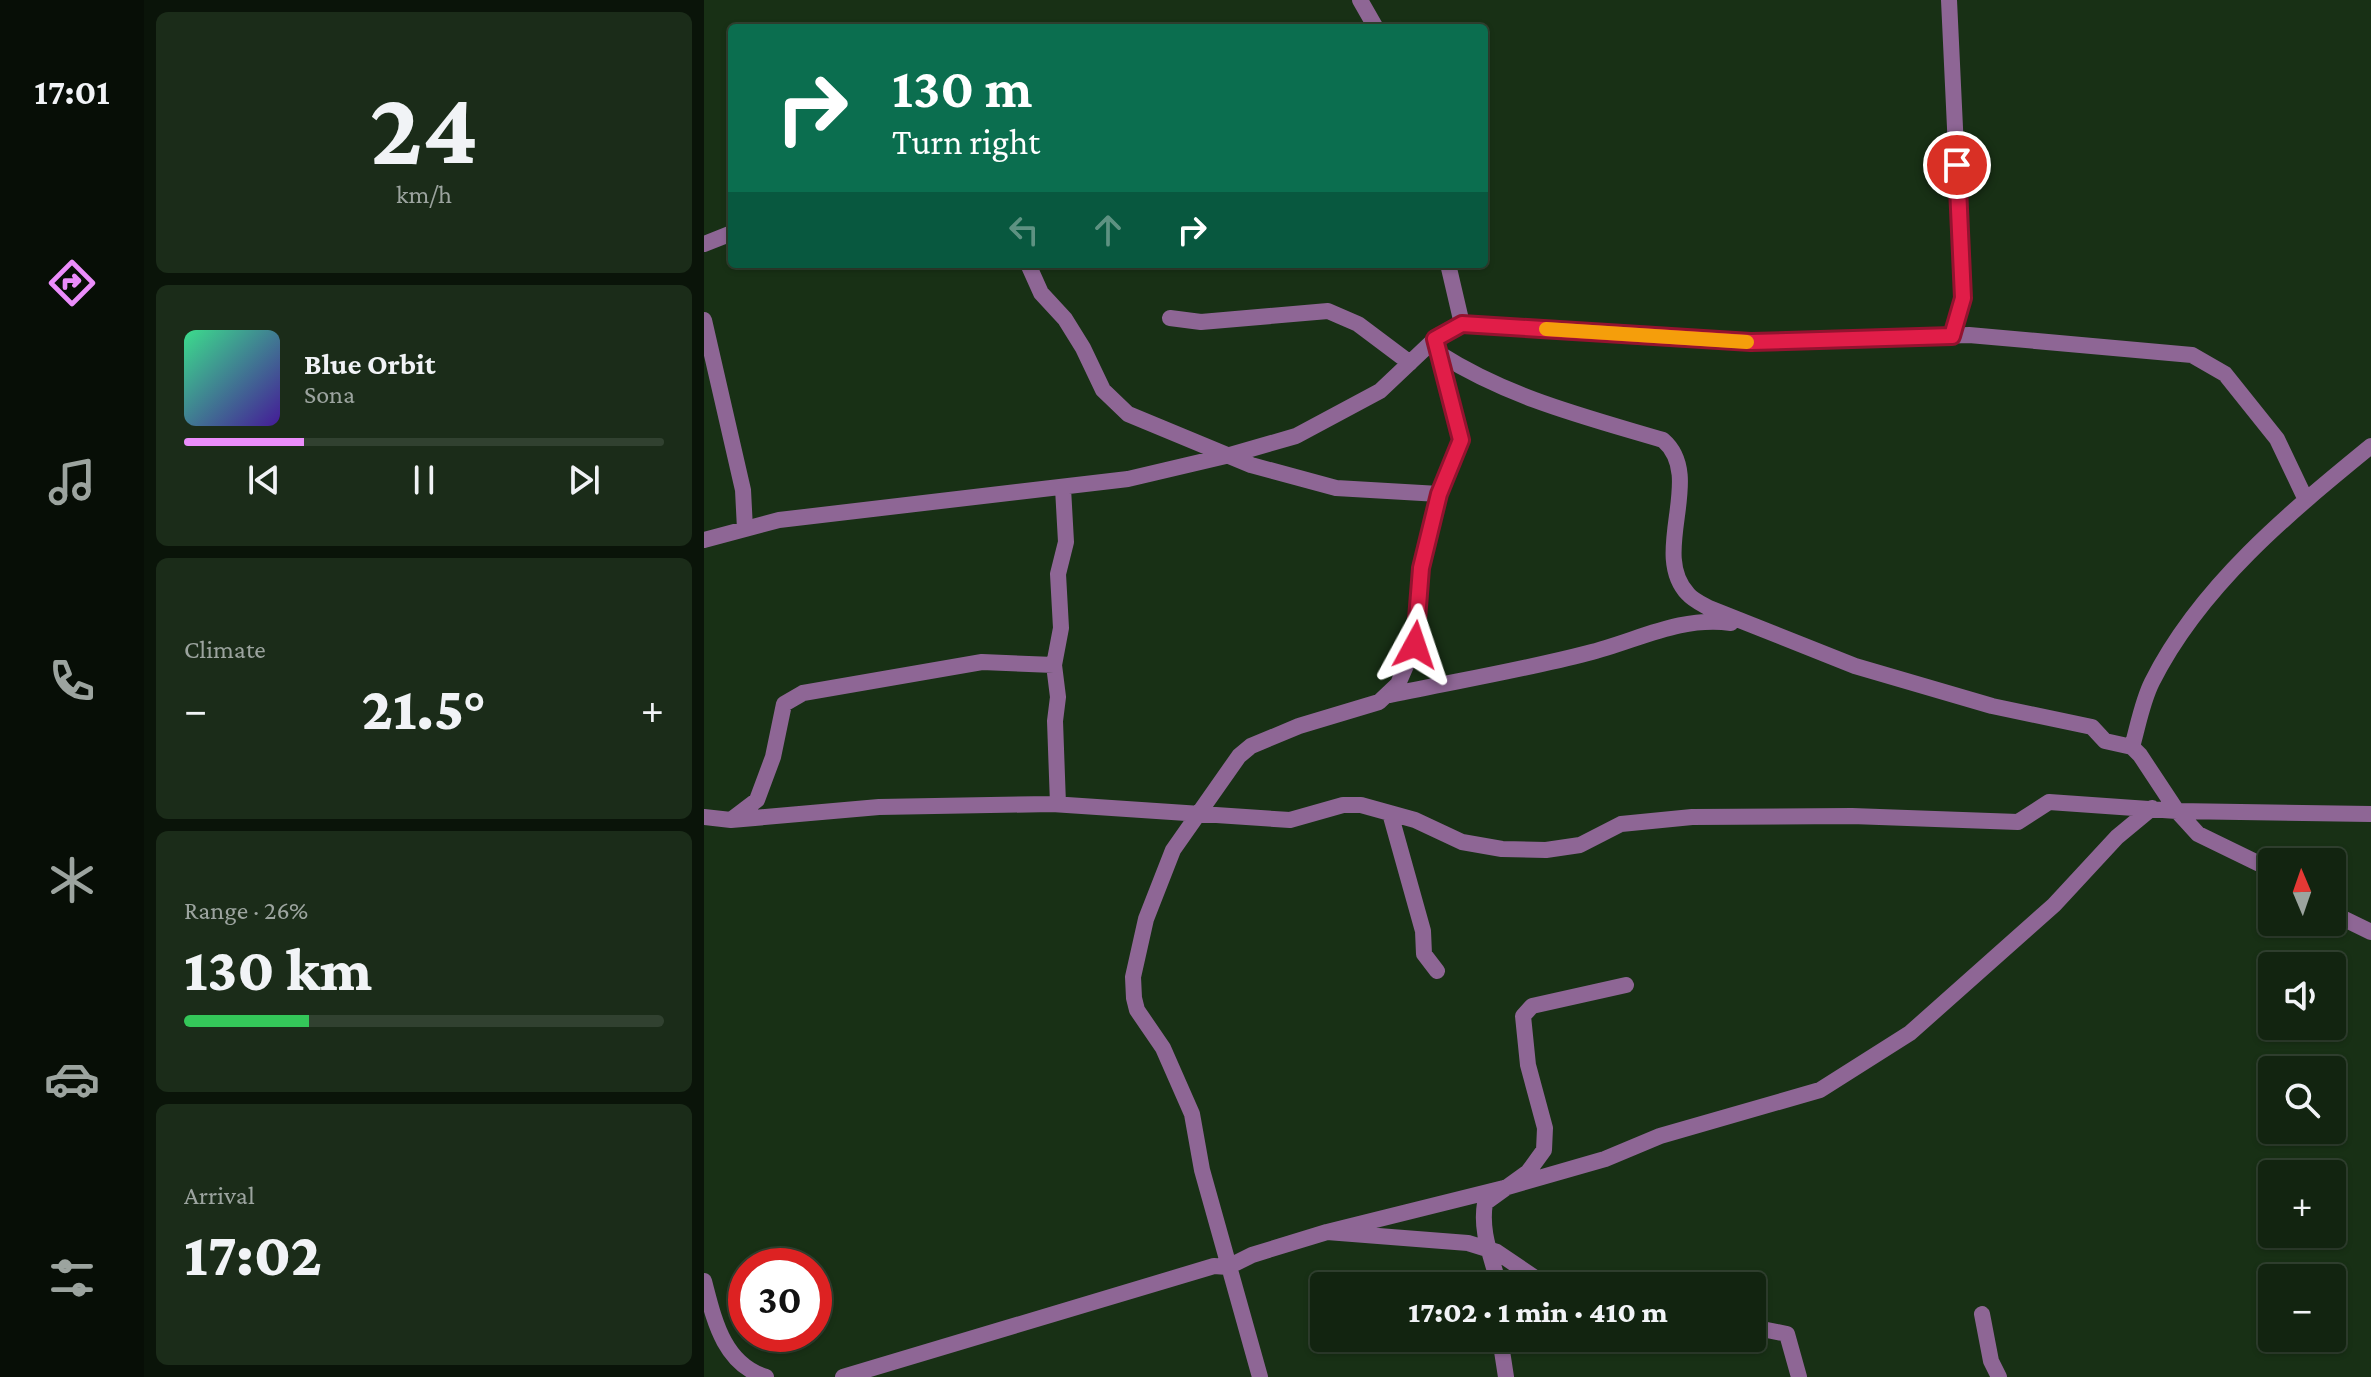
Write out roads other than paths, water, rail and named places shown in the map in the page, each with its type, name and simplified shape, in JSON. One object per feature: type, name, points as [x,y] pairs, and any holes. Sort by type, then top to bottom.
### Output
[{"type":"street","points":[[1360,0],[1374,24]]},
{"type":"street","points":[[1949,0],[1963,298],[1952,336]]},
{"type":"street","points":[[704,244],[728,235]]},
{"type":"street","points":[[1030,268],[1041,293],[1065,319],[1103,390],[1116,406],[1143,422],[1251,465],[1336,488],[1439,494]]},
{"type":"street","points":[[1449,268],[1462,324]]},
{"type":"street","points":[[1170,318],[1201,322],[1328,311],[1358,324],[1410,363]]},
{"type":"street","points":[[704,320],[743,490],[745,529]]},
{"type":"street","points":[[704,540],[836,512],[1128,479],[1230,455],[1296,436],[1380,391],[1410,363],[1438,347],[1462,324],[1751,342],[1952,336],[2192,355],[2225,374],[2277,439],[2306,500]]},
{"type":"street","points":[[1390,695],[1415,645],[1421,568],[1439,494],[1461,440],[1438,347]]},
{"type":"street","points":[[1438,347],[1480,380],[1515,395],[1663,440],[1671,447],[1679,464],[1675,561],[1679,580],[1689,595],[1709,608],[1855,666],[1992,706],[2092,727],[2105,741],[2132,747],[2177,811],[2198,834],[2258,864]]},
{"type":"street","points":[[2132,747],[2151,684],[2203,601],[2306,500],[2371,446]]},
{"type":"street","points":[[1058,804],[1055,721],[1058,697],[1054,665],[1061,628],[1058,574],[1066,542],[1063,488]]},
{"type":"street","points":[[1260,1377],[1228,1267],[1192,1114],[1163,1048],[1137,1010],[1134,998],[1133,977],[1151,906],[1173,850],[1239,756],[1251,746],[1379,702],[1390,695],[1591,653],[1679,625],[1714,621],[1749,626]]},
{"type":"street","points":[[731,820],[757,800],[773,757],[784,704],[803,693],[982,662],[1054,665]]},
{"type":"street","points":[[704,817],[731,820],[879,807],[1058,804],[1290,820],[1343,805],[1361,805],[1390,813],[1462,842],[1502,849],[1546,850],[1580,845],[1621,824],[1692,817],[1852,816],[2018,822],[2049,802],[2177,811],[2371,814]]},
{"type":"street","points":[[843,1377],[1214,1266],[1228,1267],[1252,1255],[1327,1232],[1605,1159],[1660,1136],[1820,1090],[1910,1033],[2054,905],[2117,837],[2152,808]]},
{"type":"street","points":[[1390,813],[1423,931],[1424,954],[1437,971]]},
{"type":"street","points":[[2346,920],[2371,932]]},
{"type":"street","points":[[1494,1272],[1486,1249],[1485,1203],[1528,1172],[1544,1150],[1545,1128],[1528,1065],[1523,1016],[1532,1006],[1626,985]]},
{"type":"street","points":[[1327,1232],[1468,1243],[1486,1249],[1524,1272]]},
{"type":"street","points":[[704,1281],[725,1348],[753,1373],[766,1377]]},
{"type":"street","points":[[1982,1314],[1991,1361],[1999,1377]]},
{"type":"street","points":[[1766,1330],[1787,1334],[1799,1377]]},
{"type":"street","points":[[1502,1352],[1506,1377]]}]
